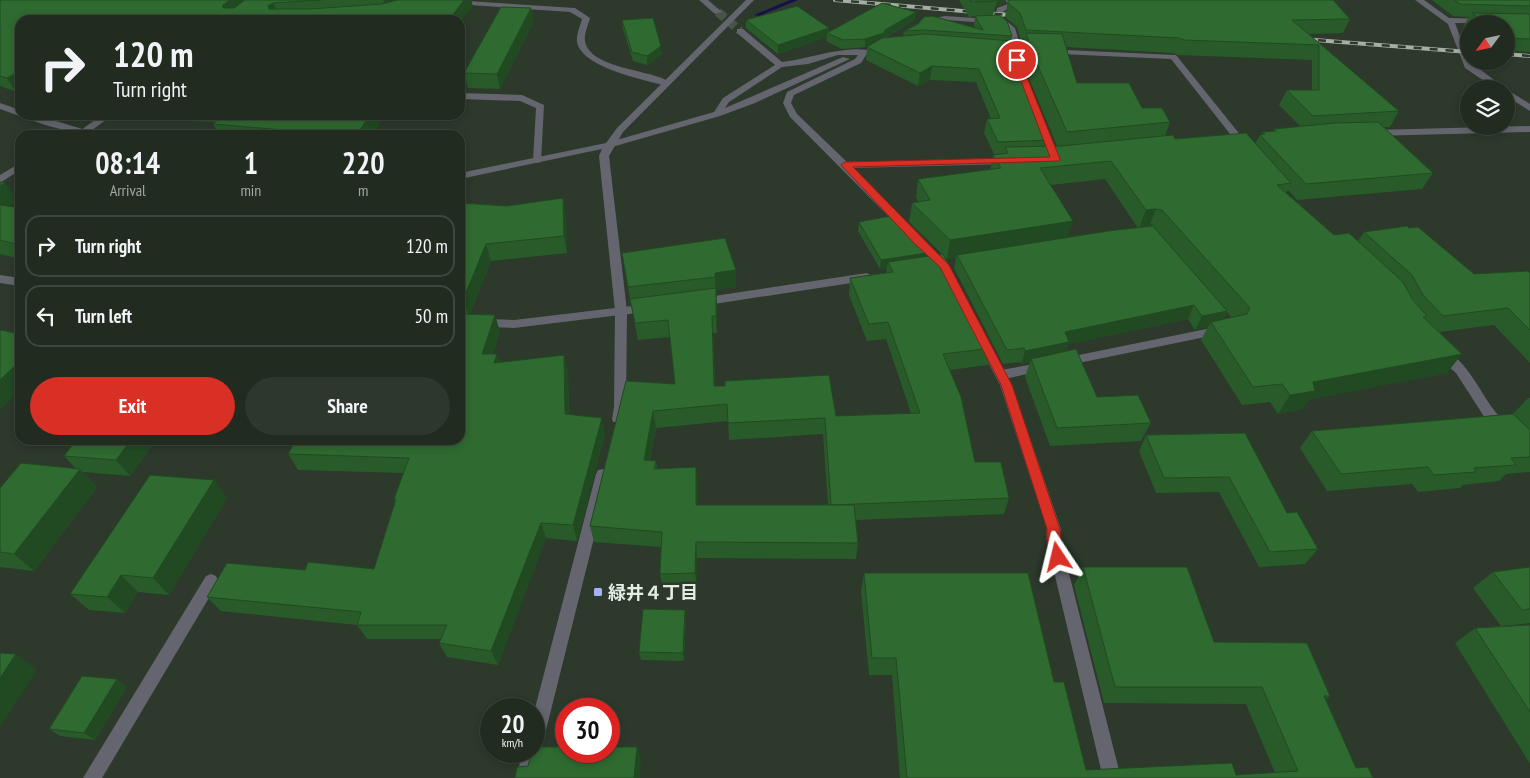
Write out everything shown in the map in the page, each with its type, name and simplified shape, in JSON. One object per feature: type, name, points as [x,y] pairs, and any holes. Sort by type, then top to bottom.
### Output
[{"type":"street","points":[[703,0],[718,12]]},
{"type":"street","points":[[616,426],[620,407],[622,311],[604,156],[609,145],[620,130],[750,0]]},
{"type":"street","points":[[999,19],[1000,10],[1012,5],[1009,0]]},
{"type":"street","points":[[1419,0],[1451,23],[1468,66],[1489,80]]},
{"type":"street","points":[[449,1],[572,10],[586,18],[580,42],[587,54],[600,62],[667,84]]},
{"type":"street","points":[[922,21],[941,18],[981,22],[999,19],[1011,28],[1016,52]]},
{"type":"street","points":[[1447,20],[1460,20]]},
{"type":"street","points":[[740,32],[780,65]]},
{"type":"street","points":[[988,48],[1016,52],[1173,57],[1249,156]]},
{"type":"street","points":[[717,114],[726,100],[780,65],[808,61],[838,53],[867,51]]},
{"type":"street","points":[[465,175],[609,145],[717,114],[752,101],[830,64],[867,51]]},
{"type":"street","points":[[867,51],[858,61],[790,94],[787,103],[794,115],[911,234]]},
{"type":"street","points":[[465,96],[522,98],[541,108],[538,160]]},
{"type":"street","points":[[1515,98],[1530,108]]},
{"type":"street","points":[[0,106],[15,111]]},
{"type":"street","points":[[41,120],[70,130]]},
{"type":"street","points":[[87,130],[101,120]]},
{"type":"street","points":[[1366,134],[1402,129],[1530,129]]},
{"type":"street","points":[[845,165],[1018,160]]},
{"type":"street","points":[[0,180],[15,170]]},
{"type":"street","points":[[690,303],[876,276]]},
{"type":"street","points":[[0,279],[15,281]]},
{"type":"street","points":[[465,322],[514,324],[661,307]]},
{"type":"street","points":[[975,324],[1006,385],[1054,529],[1053,538],[1112,778]]},
{"type":"street","points":[[1001,375],[1229,324]]},
{"type":"street","points":[[1432,344],[1460,370],[1490,415],[1510,434]]},
{"type":"street","points":[[545,701],[606,465]]},
{"type":"street","points":[[92,778],[211,581]]},
{"type":"street","points":[[525,778],[529,763]]},
{"type":"building","points":[[0,0],[230,0],[223,5],[223,8],[234,8],[245,0],[321,0],[273,3],[268,6],[269,9],[310,9],[382,4],[398,0],[464,0],[453,15],[15,15],[15,74],[7,78],[0,76]]},
{"type":"building","points":[[970,0],[997,0],[971,2]]},
{"type":"building","points":[[1008,0],[1333,0],[1350,19],[1292,20],[1399,111],[1313,116],[1287,90],[1319,90],[1319,45],[1184,40],[1179,38],[1026,30],[1020,13],[1008,3]]},
{"type":"building","points":[[1454,0],[1530,0],[1530,6],[1460,4]]},
{"type":"building","points":[[882,3],[916,12],[885,30],[884,33],[865,39],[843,40],[827,33]]},
{"type":"building","points":[[797,6],[829,28],[778,45],[746,20]]},
{"type":"building","points":[[501,7],[531,8],[497,74],[465,73]]},
{"type":"building","points":[[1472,13],[1530,14],[1530,39],[1515,38],[1515,15],[1475,15]]},
{"type":"building","points":[[999,15],[1007,21],[1012,36],[924,30],[904,31],[918,24],[924,17],[932,16],[983,30],[975,16]]},
{"type":"building","points":[[653,18],[661,46],[647,56],[632,52],[622,20]]},
{"type":"building","points":[[1026,33],[1062,34],[1077,83],[1129,83],[1142,108],[1162,108],[1170,122],[1067,132],[1031,50]]},
{"type":"building","points":[[925,34],[1012,41],[1017,59],[1051,140],[998,142],[987,119],[1000,118],[979,69],[932,66],[920,73],[867,47],[882,38]]},
{"type":"building","points":[[217,120],[367,120],[360,130],[283,130],[213,124]]},
{"type":"building","points":[[1378,122],[1433,173],[1306,184],[1260,135],[1265,134],[1263,132],[1276,131],[1274,129],[1336,123]]},
{"type":"building","points":[[1246,133],[1291,183],[1277,185],[1334,235],[1349,233],[1403,282],[1413,300],[1427,316],[1423,317],[1462,354],[1313,382],[1315,391],[1290,395],[1282,384],[1253,387],[1211,322],[1247,314],[1250,308],[1162,210],[1146,210],[1111,161],[1040,168],[1073,221],[950,240],[912,203],[930,200],[918,179],[1001,168],[993,155],[1008,153],[1005,147],[1061,146],[1173,135],[1175,139]]},
{"type":"building","points":[[563,198],[564,236],[486,244],[465,295],[465,203],[507,206]]},
{"type":"building","points":[[0,205],[15,207],[15,244],[0,240]]},
{"type":"building","points":[[896,215],[933,252],[881,260],[859,222]]},
{"type":"building","points":[[1151,224],[1227,311],[1202,316],[1194,305],[1065,332],[1069,342],[1025,351],[1024,348],[1007,350],[957,255],[1108,231],[1152,226]]},
{"type":"building","points":[[1407,226],[1409,228],[1418,227],[1474,274],[1528,271],[1530,273],[1530,330],[1508,308],[1443,316],[1423,295],[1412,275],[1364,232]]},
{"type":"building","points":[[725,238],[736,270],[715,273],[715,277],[628,287],[622,253]]},
{"type":"building","points":[[943,254],[992,348],[943,354],[961,397],[975,462],[1001,462],[1009,498],[831,505],[854,505],[858,543],[696,542],[695,573],[660,574],[662,532],[590,526],[626,381],[675,384],[668,320],[635,323],[630,299],[716,288],[716,316],[712,316],[714,386],[725,386],[725,381],[829,375],[836,416],[920,413],[888,322],[869,324],[850,278],[893,272],[888,262]],"holes":[[[727,404],[728,423],[825,418],[831,505],[696,505],[696,467],[654,469],[656,461],[644,460],[653,411]]]},
{"type":"building","points":[[465,314],[495,315],[482,354],[497,354],[494,363],[564,355],[565,414],[602,418],[573,525],[541,523],[491,651],[439,643],[447,625],[357,625],[361,612],[207,597],[227,563],[305,570],[308,562],[374,569],[396,499],[394,499],[409,458],[288,454],[293,445],[465,445]]},
{"type":"building","points":[[0,330],[15,333],[15,366],[0,380]]},
{"type":"building","points":[[1076,349],[1097,397],[1138,395],[1151,423],[1057,428],[1031,359]]},
{"type":"building","points":[[1513,414],[1530,430],[1530,457],[1511,458],[1516,465],[1474,468],[1476,472],[1434,475],[1428,467],[1341,474],[1312,431]]},
{"type":"building","points":[[1245,433],[1287,513],[1297,512],[1318,549],[1270,552],[1229,477],[1164,478],[1146,435]]},
{"type":"building","points":[[72,445],[127,445],[116,460],[64,456]]},
{"type":"building","points":[[21,463],[80,469],[14,554],[0,552],[0,488]]},
{"type":"building","points":[[150,475],[214,480],[153,578],[121,575],[107,597],[70,594]]},
{"type":"building","points":[[1083,567],[1187,567],[1214,642],[1307,643],[1330,696],[1324,696],[1356,768],[1368,767],[1373,778],[907,778],[896,658],[872,658],[864,573],[1028,573],[1054,682],[1064,682],[1086,770],[1232,763],[1236,775],[1298,771],[1262,687],[1115,687]]},
{"type":"building","points":[[1530,567],[1530,609],[1522,610],[1493,572]]},
{"type":"building","points":[[643,609],[685,610],[683,653],[639,652]]},
{"type":"building","points":[[1530,625],[1530,712],[1475,628]]},
{"type":"building","points":[[0,653],[16,654],[0,678]]},
{"type":"building","points":[[82,676],[117,679],[84,733],[49,729]]},
{"type":"building","points":[[545,747],[555,747],[555,763],[620,763],[620,747],[637,747],[634,778],[515,778],[517,767],[528,766],[529,763],[545,763]]},
{"type":"waterway","points":[[757,15],[795,0]]},
{"type":"tunnel","points":[[718,12],[740,31]]},
{"type":"railway","points":[[835,0],[1020,16]]},
{"type":"railway","points":[[1302,39],[1460,51]]},
{"type":"railway","points":[[1515,55],[1530,56]]},
{"type":"place","name":"緑井４丁目","points":[[598,592]]},
{"type":"route","points":[[1017,60],[1020,72],[1056,159],[845,165],[918,241],[944,265],[1006,385],[1054,529],[1053,538],[1058,557]]}]
